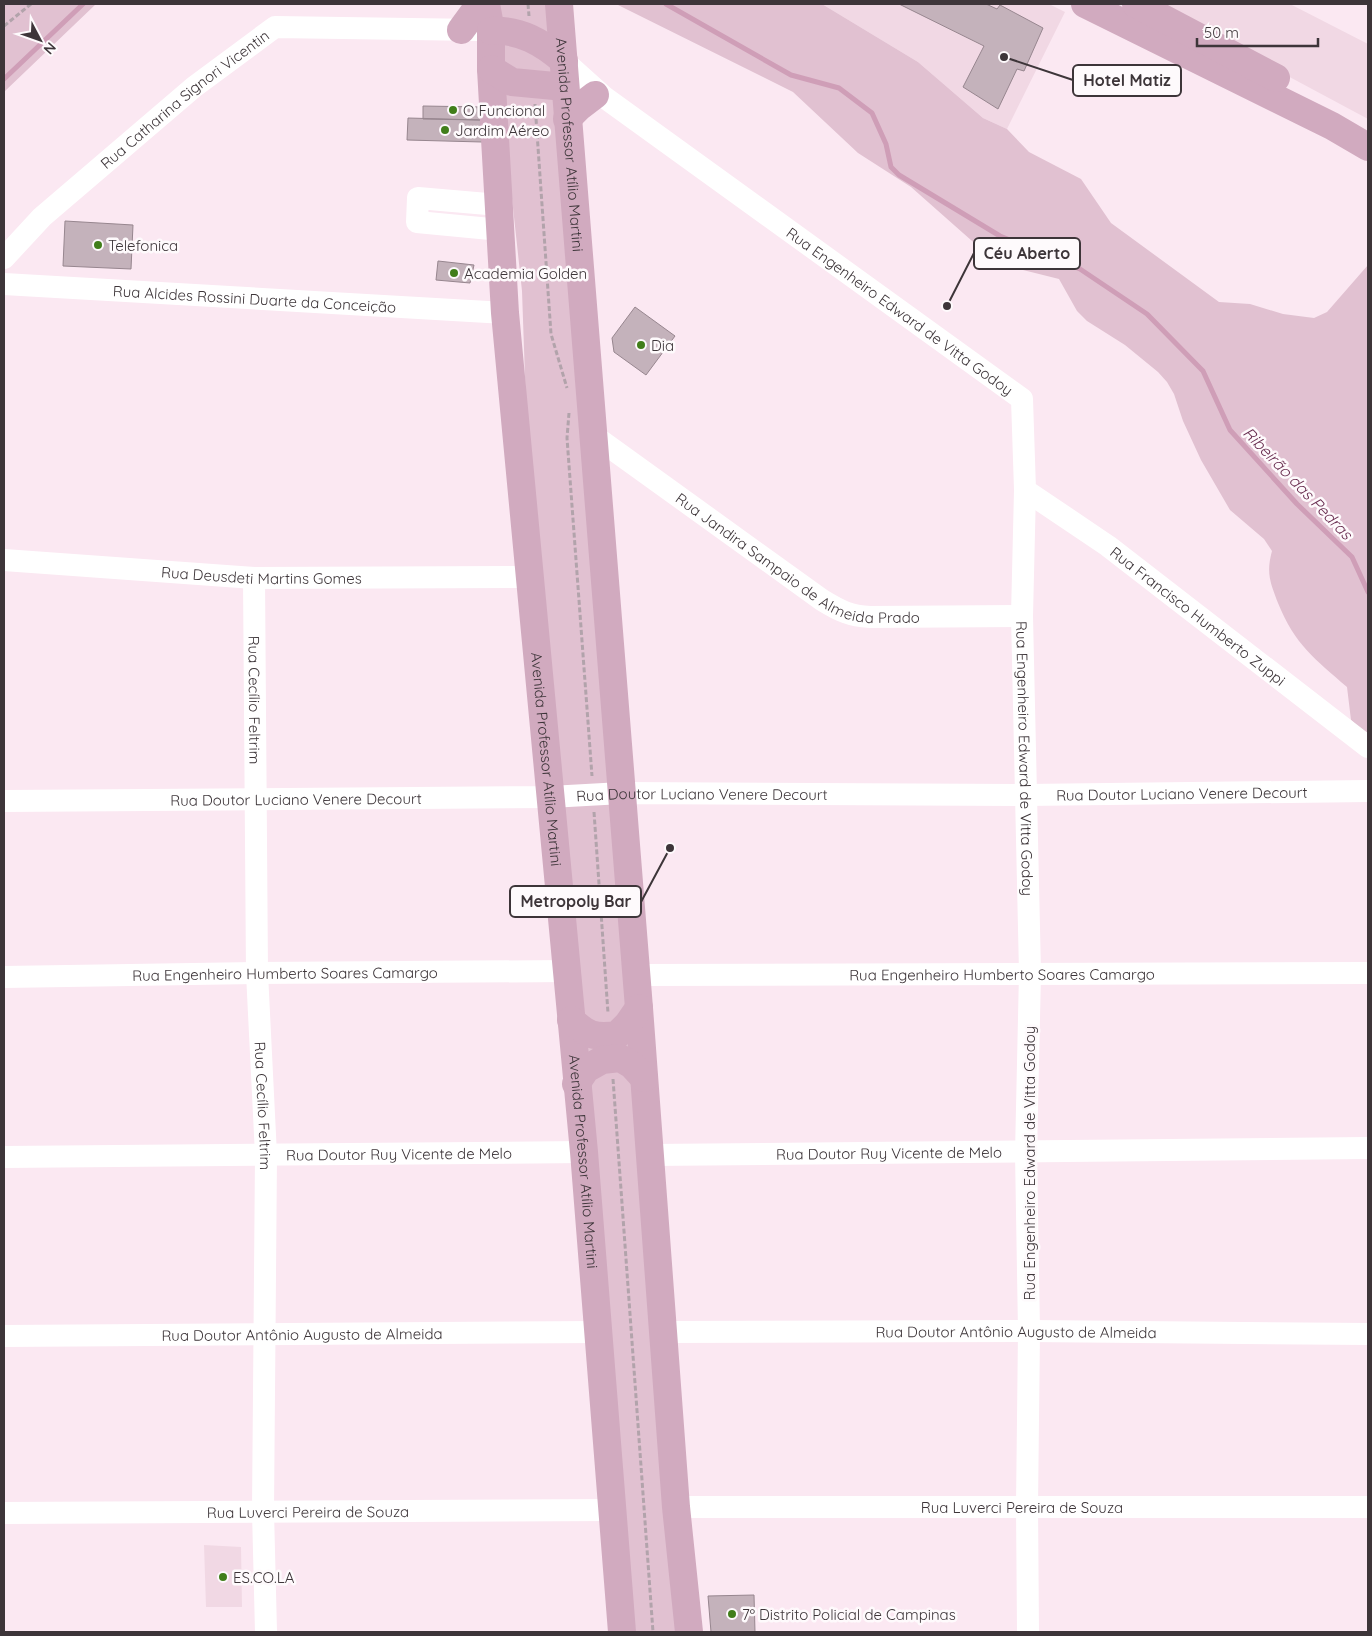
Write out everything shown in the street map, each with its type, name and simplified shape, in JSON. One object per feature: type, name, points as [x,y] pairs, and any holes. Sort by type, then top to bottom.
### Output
[{"type":"main road","points":[[461,30],[480,4]]},
{"type":"main road","name":"Avenida Professor Atílio Martini","points":[[486,4],[491,30],[491,69],[505,314],[576,1084],[584,1152],[622,1632]]},
{"type":"main road","name":"Avenida Professor Atílio Martini","points":[[559,4],[639,1008],[662,1332],[676,1507],[689,1632]]},
{"type":"main road","points":[[1085,4],[1332,126],[1368,147]]},
{"type":"main road","points":[[1136,4],[1368,127]]},
{"type":"main road","points":[[491,30],[504,30],[530,38],[551,50],[564,74],[534,84],[512,82],[491,69]]},
{"type":"main road","points":[[567,119],[578,108],[600,96]]},
{"type":"main road","points":[[576,1084],[586,1069],[602,1060],[617,1036],[639,1008]]},
{"type":"main road","points":[[571,1020],[584,1033],[602,1037],[620,1058],[632,1065],[644,1078]]},
{"type":"street","name":"Rua Catharina Signori Vicentin","points":[[4,258],[42,217],[194,87],[275,27],[491,30]]},
{"type":"street","name":"Rua Engenheiro Edward de Vitta Godoy","points":[[564,74],[600,96],[1022,400],[1025,490],[1022,616],[1030,973],[1026,1153],[1029,1331],[1028,1632]]},
{"type":"street","name":"Rua Alcides Rossini Duarte da Conceição","points":[[4,284],[505,314]]},
{"type":"street","name":"Rua Jandira Sampaio de Almeida Prado","points":[[593,435],[839,611],[854,616],[870,617],[1022,616]]},
{"type":"street","name":"Rua Francisco Humberto Zuppi","points":[[1025,490],[1108,546],[1368,747]]},
{"type":"street","name":"Rua Deusdeti Martins Gomes","points":[[4,560],[254,578],[517,577]]},
{"type":"street","name":"Rua Cecílio Feltrim","points":[[254,578],[257,973],[266,1155],[263,1334],[263,1511],[266,1632]]},
{"type":"street","name":"Rua Doutor Luciano Venere Decourt","points":[[4,801],[550,797],[622,793],[1026,795],[1368,791]]},
{"type":"street","name":"Rua Engenheiro Humberto Soares Camargo","points":[[4,978],[257,973],[567,971]]},
{"type":"street","name":"Rua Engenheiro Humberto Soares Camargo","points":[[636,975],[1368,973]]},
{"type":"street","name":"Rua Doutor Ruy Vicente de Melo","points":[[650,1155],[1026,1153],[1368,1148]]},
{"type":"street","name":"Rua Doutor Ruy Vicente de Melo","points":[[4,1157],[584,1152]]},
{"type":"street","name":"Rua Doutor Antônio Augusto de Almeida","points":[[662,1332],[1029,1331],[1368,1334]]},
{"type":"street","name":"Rua Doutor Antônio Augusto de Almeida","points":[[4,1336],[599,1332]]},
{"type":"street","name":"Rua Luverci Pereira de Souza","points":[[676,1507],[1368,1507]]},
{"type":"street","name":"Rua Luverci Pereira de Souza","points":[[4,1513],[613,1510]]},
{"type":"path","points":[[4,26],[31,4]]},
{"type":"path","points":[[528,4],[530,38]]},
{"type":"path","points":[[534,84],[551,334],[567,389]]},
{"type":"path","points":[[569,405],[567,438],[653,1632]]},
{"type":"shaded area","points":[[4,4],[96,4],[4,92]]},
{"type":"shaded area","points":[[491,4],[556,4],[686,1632],[628,1632],[527,435],[522,291]]},
{"type":"shaded area","points":[[616,4],[822,4],[918,62],[983,118],[1007,129],[1029,152],[1081,179],[1111,223],[1219,302],[1250,304],[1283,314],[1314,318],[1327,312],[1368,265],[1368,736],[1351,720],[1347,687],[1307,650],[1291,630],[1271,583],[1269,565],[1272,551],[1264,539],[1230,510],[1201,460],[1183,421],[1174,394],[1158,372],[1125,345],[1087,321],[1077,311],[1059,279],[1015,268],[989,256],[911,187],[858,153],[793,92]]},
{"type":"shaded area","points":[[822,4],[1049,4],[1065,12],[1007,129],[983,118],[918,62]]},
{"type":"shaded area","points":[[1153,4],[1290,4],[1368,44],[1368,119]]},
{"type":"shaded area","name":"ES.CO.LA","points":[[204,1545],[241,1547],[242,1607],[206,1607]]},
{"type":"building","points":[[899,4],[986,4],[997,9],[1000,5],[1043,28],[1024,71],[1017,69],[998,109],[963,87],[984,46]]},
{"type":"building","name":"O Funcional","points":[[423,106],[482,107],[481,120],[423,119]]},
{"type":"building","name":"Jardim Aéreo","points":[[408,118],[481,120],[482,142],[407,140]]},
{"type":"building","name":"Telefonica","points":[[65,221],[133,225],[131,269],[63,266]]},
{"type":"building","name":"Academia Golden","points":[[438,261],[474,265],[470,283],[436,280]]},
{"type":"building","name":"Dia","points":[[635,307],[675,336],[646,375],[614,352],[612,338]]},
{"type":"building","name":"7º Distrito Policial de Campinas","points":[[754,1595],[755,1632],[711,1632],[708,1596]]},
{"type":"waterway","points":[[4,79],[83,4]]},
{"type":"waterway","name":"Ribeirão das Pedras","points":[[666,4],[791,75],[839,88],[872,113],[886,144],[891,167],[899,175],[1000,236],[1080,269],[1147,314],[1203,371],[1230,430],[1297,504],[1352,557],[1368,592]]},
{"type":"place","name":"Hotel Matiz","points":[[1004,57]]},
{"type":"place","name":"O Funcional","points":[[453,110]]},
{"type":"place","name":"Jardim Aéreo","points":[[445,130]]},
{"type":"place","name":"Telefonica","points":[[98,245]]},
{"type":"place","name":"Academia Golden","points":[[454,273]]},
{"type":"place","name":"Céu Aberto","points":[[947,306]]},
{"type":"place","name":"Dia","points":[[641,345]]},
{"type":"place","name":"Metropoly Bar","points":[[670,848]]},
{"type":"place","name":"ES.CO.LA","points":[[223,1577]]},
{"type":"place","name":"7º Distrito Policial de Campinas","points":[[732,1614]]}]
